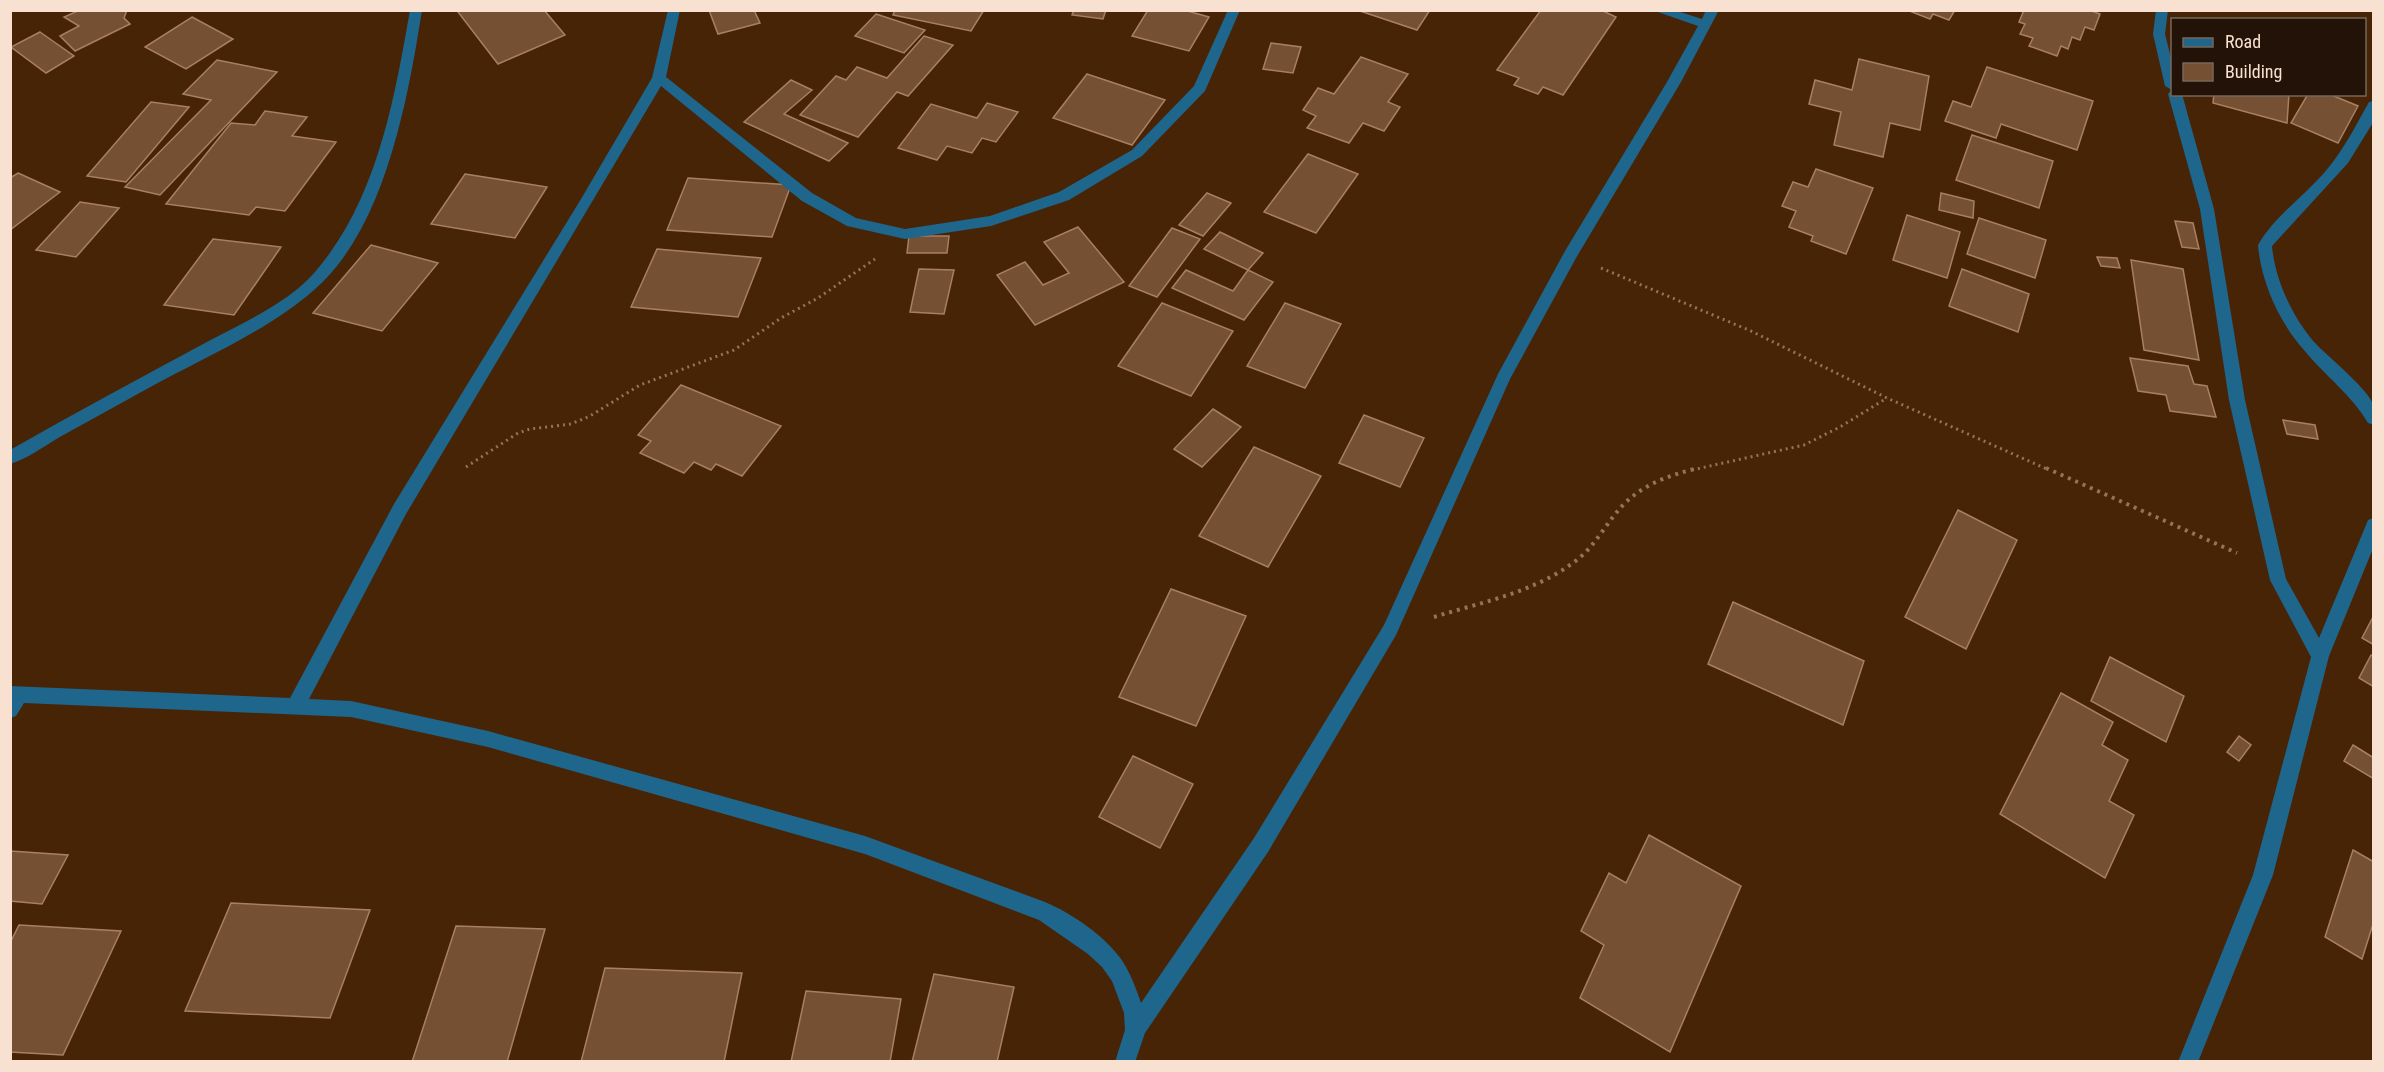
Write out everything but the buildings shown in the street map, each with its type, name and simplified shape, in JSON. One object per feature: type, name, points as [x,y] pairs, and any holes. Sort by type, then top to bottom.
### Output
[{"type":"street","points":[[10,458],[243,329],[282,306],[319,277],[355,226],[379,175],[408,63],[416,10]]},
{"type":"street","points":[[296,705],[400,509],[586,203],[659,78],[674,10]]},
{"type":"street","points":[[659,78],[807,198],[852,222],[905,234],[991,221],[1064,196],[1137,153],[1200,88],[1234,10]]},
{"type":"street","points":[[1125,1062],[1135,1029],[1261,845],[1390,630],[1503,378],[1570,255],[1674,82],[1709,17],[1658,10]]},
{"type":"street","points":[[2162,10],[2159,34],[2171,82]]},
{"type":"street","points":[[2176,96],[2207,209],[2237,399],[2274,567],[2285,596],[2320,656]]},
{"type":"street","points":[[2373,105],[2364,130],[2326,180],[2271,236],[2265,245],[2265,256],[2271,278],[2308,345],[2352,388],[2373,419]]},
{"type":"street","points":[[2188,1062],[2263,875],[2320,656],[2373,525]]},
{"type":"street","points":[[14,700],[296,705],[351,709],[488,739],[865,845],[1045,912],[1060,921],[1110,962],[1126,989],[1133,1010],[1135,1029]]},
{"type":"path","points":[[457,473],[518,433],[530,429],[571,424],[590,416],[640,385],[734,350],[865,267],[905,234]]},
{"type":"path","points":[[1570,255],[1751,331],[1887,398],[2041,468],[2151,513],[2225,549],[2274,567]]},
{"type":"path","points":[[1390,630],[1509,594],[1546,578],[1578,559],[1632,493],[1649,484],[1674,474],[1792,448],[1827,435],[1887,398]]}]
